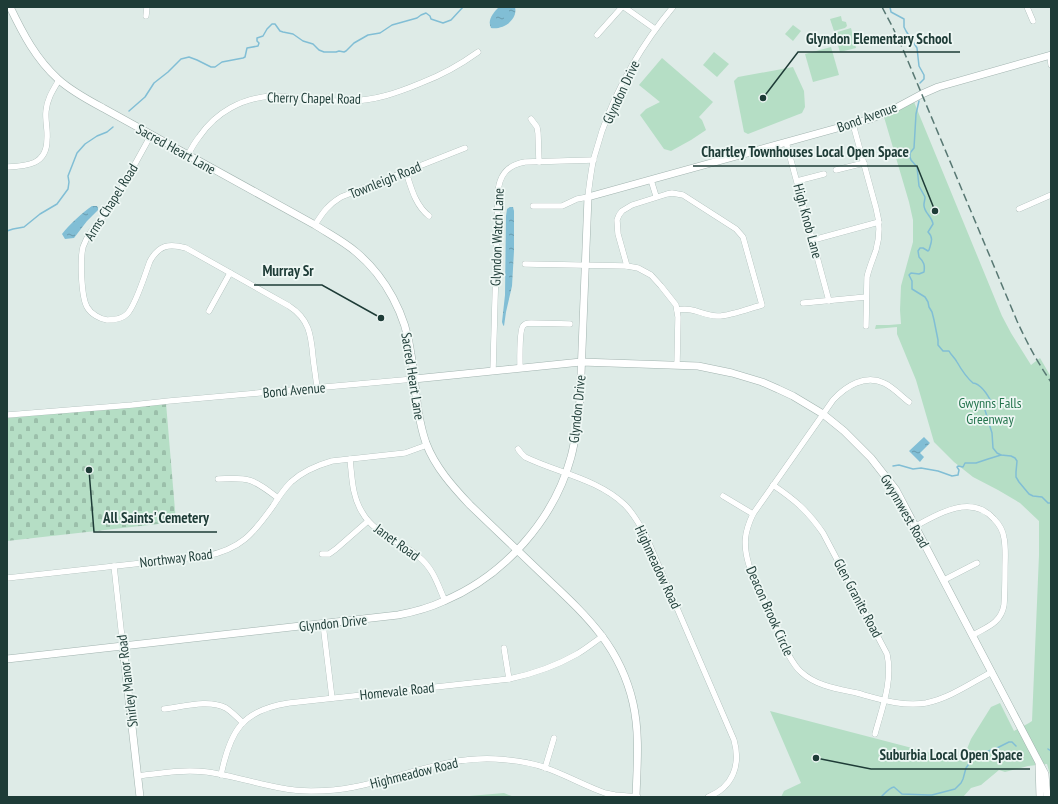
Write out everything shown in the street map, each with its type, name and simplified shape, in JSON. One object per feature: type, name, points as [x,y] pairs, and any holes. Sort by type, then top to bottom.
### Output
[{"type":"street","name":"Sacred Heart Lane","points":[[10,7],[24,36],[34,52],[59,80],[84,98],[315,225],[356,252],[372,267],[396,303],[407,331],[418,413],[427,445],[435,462],[455,489],[585,615],[603,636],[615,656],[628,687],[636,722],[638,740],[637,797]]},
{"type":"street","points":[[146,16],[147,7]]},
{"type":"street","points":[[597,35],[623,7],[655,29]]},
{"type":"street","name":"Glyndon Drive","points":[[7,659],[398,615],[445,601],[474,585],[504,563],[531,534],[545,514],[566,473],[575,440],[578,420],[588,197],[594,160],[607,118],[620,88],[638,55],[655,29],[673,7]]},
{"type":"street","points":[[1027,7],[1033,21]]},
{"type":"street","name":"Cherry Chapel Road","points":[[188,155],[198,138],[212,121],[228,108],[250,99],[272,96],[335,101],[364,100],[389,96],[440,75],[478,52]]},
{"type":"street","points":[[1050,55],[1051,65]]},
{"type":"street","name":"Bond Avenue","points":[[588,197],[853,124],[884,114],[938,87],[1050,55]]},
{"type":"street","points":[[7,167],[31,164],[37,162],[42,157],[48,140],[46,118],[47,104],[52,91],[59,80]]},
{"type":"street","points":[[531,119],[537,127],[538,133],[538,162]]},
{"type":"street","points":[[853,124],[879,222],[878,243],[869,270],[866,297],[866,326]]},
{"type":"street","name":"Arms Chapel Road","points":[[151,135],[114,202],[108,212],[89,235],[83,249],[81,267],[85,302],[88,309],[97,317],[104,320],[116,319],[126,314],[134,303],[153,255],[167,245],[178,245],[186,248],[230,273]]},
{"type":"street","name":"High Knob Lane","points":[[786,142],[829,301]]},
{"type":"street","name":"Townleigh Road","points":[[315,225],[326,208],[341,197],[465,148]]},
{"type":"street","name":"Glyndon Watch Lane","points":[[492,371],[500,180],[503,174],[518,163],[594,160]]},
{"type":"street","points":[[836,170],[864,162]]},
{"type":"street","points":[[406,172],[419,206],[429,216]]},
{"type":"street","points":[[797,181],[824,174]]},
{"type":"street","points":[[651,180],[656,196]]},
{"type":"street","points":[[627,266],[618,234],[617,220],[619,215],[626,208],[656,196],[672,193],[683,195],[736,229],[743,237],[762,305],[720,316],[710,315],[690,309],[677,310]]},
{"type":"street","points":[[1019,209],[1051,195]]},
{"type":"street","points":[[533,206],[562,206],[572,201],[588,197]]},
{"type":"street","points":[[813,240],[879,222]]},
{"type":"street","points":[[526,264],[627,266],[638,268],[651,275],[674,300],[676,305],[677,365]]},
{"type":"street","points":[[209,311],[230,273],[294,309],[303,318],[309,329],[317,388]]},
{"type":"street","points":[[803,304],[866,297]]},
{"type":"street","points":[[520,368],[521,332],[524,325],[527,323],[570,324]]},
{"type":"street","name":"Bond Avenue","points":[[7,415],[317,388],[581,362]]},
{"type":"street","name":"Gwynnwest Road","points":[[581,362],[698,366],[717,369],[762,382],[793,396],[823,414],[844,431],[875,463],[896,490],[916,526],[1045,774],[1047,797]]},
{"type":"street","name":"Deacon Brook Circle","points":[[909,402],[884,383],[872,380],[852,384],[845,388],[833,400],[753,514],[748,525],[745,545],[749,565],[787,652],[794,664],[801,672],[818,683],[884,700],[914,704],[937,700],[992,672]]},
{"type":"street","name":"Northway Road","points":[[7,578],[206,556],[226,551],[251,534],[292,481],[306,471],[332,461],[405,453],[427,445]]},
{"type":"street","name":"Highmeadow Road","points":[[518,449],[525,457],[596,485],[608,492],[622,502],[639,523],[651,546],[734,740],[737,756],[736,766],[731,779],[726,786],[708,797]]},
{"type":"street","name":"Janet Road","points":[[350,459],[355,497],[362,514],[375,528],[410,550],[423,561],[434,576],[445,601]]},
{"type":"street","points":[[218,479],[248,479],[261,485],[278,498]]},
{"type":"street","name":"Glen Granite Road","points":[[773,485],[792,498],[803,508],[823,533],[886,654],[888,663],[888,682],[875,734]]},
{"type":"street","points":[[723,496],[753,514]]},
{"type":"street","points":[[916,526],[944,511],[960,507],[972,507],[984,510],[990,514],[1002,531],[1005,543],[1003,611],[1001,616],[996,621],[973,635]]},
{"type":"street","points":[[322,554],[329,554],[336,549],[368,521]]},
{"type":"street","points":[[944,580],[977,563]]},
{"type":"street","name":"Shirley Manor Road","points":[[114,566],[140,797]]},
{"type":"street","points":[[323,624],[332,698]]},
{"type":"street","name":"Homevale Road","points":[[221,774],[228,745],[237,730],[243,723],[262,710],[278,705],[509,679],[524,676],[538,672],[577,654],[603,636]]},
{"type":"street","points":[[504,648],[509,679]]},
{"type":"street","points":[[164,709],[202,704],[217,705],[233,713],[243,723]]},
{"type":"street","points":[[545,768],[554,738]]},
{"type":"street","name":"Highmeadow Road","points":[[138,776],[185,770],[221,774],[286,789],[326,791],[354,787],[441,764],[483,758],[510,760],[545,768],[605,793],[637,797]]},
{"type":"street","name":"Gwynnwest Road","points":[[1039,763],[1040,797]]},
{"type":"green space","points":[[841,16],[842,21],[846,22],[847,26],[834,31],[830,19]]},
{"type":"green space","points":[[793,25],[801,31],[793,41],[785,34]]},
{"type":"green space","points":[[851,28],[856,48],[840,52],[834,33]]},
{"type":"green space","points":[[831,47],[839,75],[813,82],[805,54]]},
{"type":"green space","points":[[714,52],[729,64],[717,77],[703,65]]},
{"type":"green space","points":[[662,58],[713,102],[699,117],[702,120],[706,130],[671,151],[664,149],[640,115],[646,109],[660,102],[639,85]]},
{"type":"green space","points":[[793,67],[804,91],[805,107],[802,113],[748,134],[744,132],[734,81],[738,77]]},
{"type":"green space","name":"Gwynns Falls Greenway","points":[[914,102],[1002,316],[1031,365],[1040,358],[1051,377],[1051,778],[1047,764],[1028,766],[1005,772],[999,770],[981,785],[971,788],[963,797],[781,797],[784,791],[801,783],[770,711],[962,761],[971,739],[991,707],[1000,703],[1014,731],[1032,721],[1039,521],[1020,503],[973,477],[954,462],[934,442],[916,380],[897,334],[897,327],[875,329],[876,325],[901,324],[901,286],[913,242],[913,220],[909,202],[884,117]]},
{"type":"green space","points":[[166,403],[176,522],[7,541],[7,418]]},
{"type":"green space","points":[[504,793],[514,797],[458,797]]},
{"type":"water","points":[[499,7],[515,7],[514,16],[505,26],[491,28],[490,19]]},
{"type":"water","points":[[92,206],[97,206],[98,210],[74,238],[65,239],[62,234],[76,219]]},
{"type":"water","points":[[513,207],[514,211],[514,251],[512,286],[504,326],[502,322],[505,295],[506,216],[507,209]]},
{"type":"water","points":[[924,437],[930,443],[920,453],[924,457],[920,462],[909,451]]},
{"type":"waterway","points":[[129,111],[145,97],[154,83],[181,59],[189,57],[211,67],[215,67],[222,62],[243,58],[245,57],[247,48],[258,46],[259,43],[257,38],[263,36],[272,24],[275,24],[280,31],[293,34],[303,41],[313,44],[319,50],[324,52],[344,52],[354,43],[368,35],[380,33],[392,25],[417,18],[426,13],[431,19],[443,23],[451,20],[463,7]]},
{"type":"waterway","points":[[890,7],[891,12],[904,19],[904,27],[917,48],[919,66],[924,75],[924,79],[920,83]]},
{"type":"waterway","points":[[919,101],[916,114],[914,148],[910,153],[910,157],[917,167],[919,186],[925,197],[924,207],[933,224],[928,232],[931,238],[929,250],[920,248],[918,251],[919,257],[924,264],[924,272],[919,274],[911,273],[909,275],[912,281],[912,289],[925,297],[928,302],[934,320],[938,345],[943,351],[949,351],[966,376],[973,383],[982,388],[993,405],[985,410],[992,433],[993,448],[1001,455],[1015,458],[1017,461],[1016,477],[1029,494],[1042,497],[1048,503],[1051,503]]},
{"type":"waterway","points":[[7,231],[24,227],[40,214],[57,204],[68,189],[68,176],[77,153],[85,144],[113,127]]},
{"type":"waterway","points":[[893,466],[899,465],[913,469],[921,468],[938,471],[952,476],[958,475],[958,466],[963,467],[965,463],[976,463],[1001,455]]},
{"type":"waterway","points":[[881,797],[894,787],[902,794],[928,795],[955,789],[961,783],[966,768],[973,758],[981,753],[995,749],[1009,742],[1012,742],[1016,746]]},
{"type":"railway","points":[[882,7],[902,47],[1017,321],[1033,353],[1051,382]]},
{"type":"place","name":"Glyndon Elementary School","points":[[763,98]]},
{"type":"place","name":"Chartley Townhouses Local Open Space","points":[[935,211]]},
{"type":"place","name":"Murray Sr","points":[[381,318]]},
{"type":"place","name":"All Saints' Cemetery","points":[[89,470]]},
{"type":"place","name":"Suburbia Local Open Space","points":[[816,758]]}]
